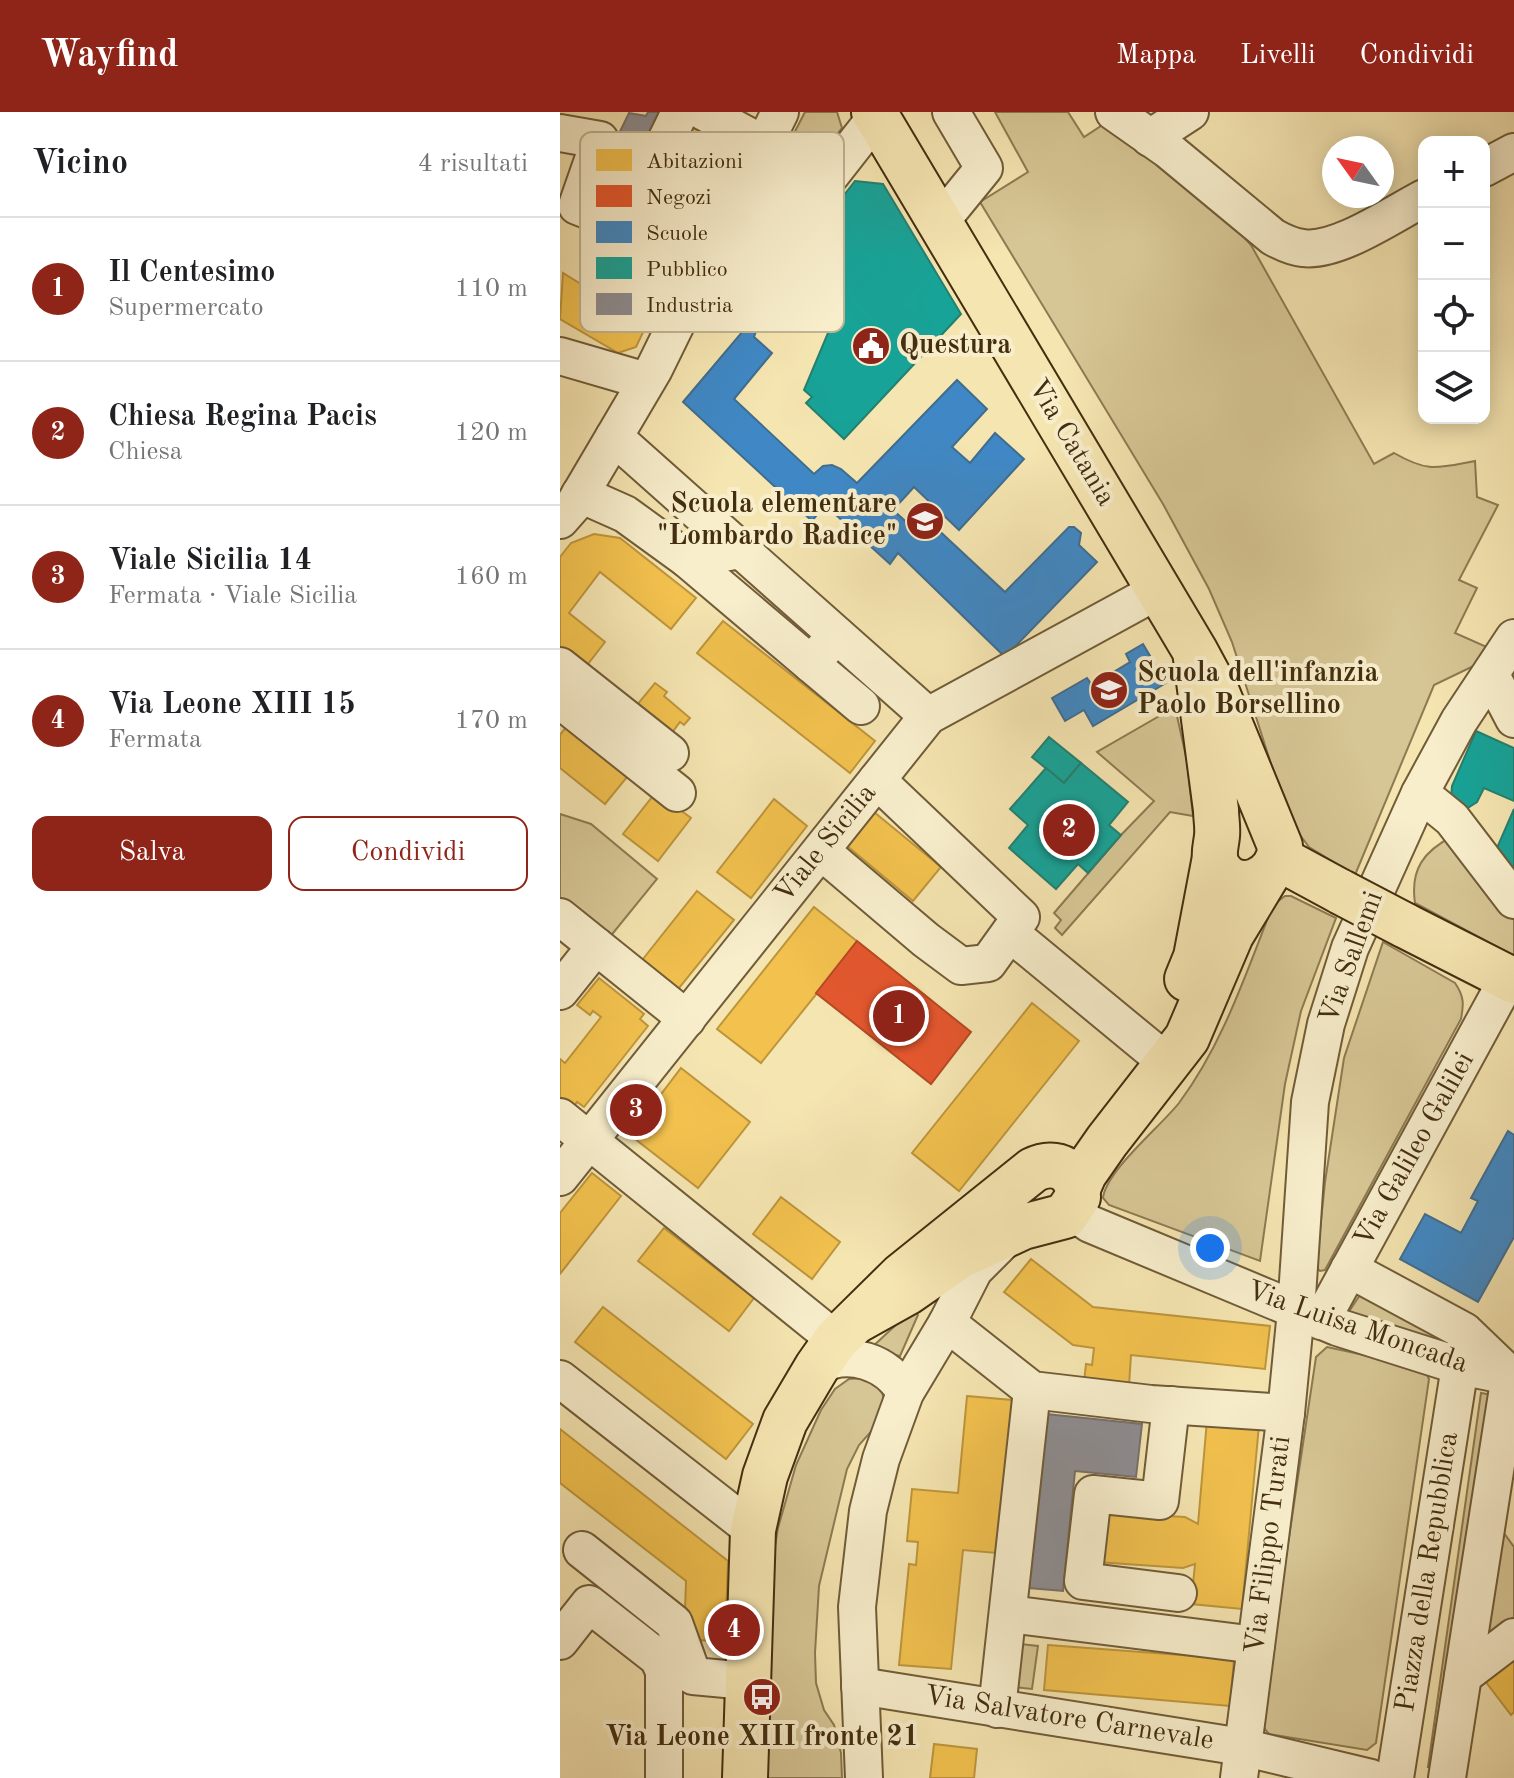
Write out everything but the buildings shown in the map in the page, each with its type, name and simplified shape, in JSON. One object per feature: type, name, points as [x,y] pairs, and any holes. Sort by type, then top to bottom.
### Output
[{"type":"main road","name":"Via Catania","points":[[876,114],[1216,690],[1272,856]]},
{"type":"main road","points":[[1195,651],[1209,744],[1216,846]]},
{"type":"main road","points":[[745,1778],[753,1530],[765,1476],[785,1421],[836,1343],[901,1276],[1045,1199],[1110,1104],[1152,1050],[1172,1015],[1196,957],[1216,846],[1224,827],[1243,817],[1254,818],[1272,856],[1511,980]]},
{"type":"main road","points":[[836,1343],[1084,1174],[1187,1038],[1231,935],[1272,856]]},
{"type":"street","points":[[670,132],[680,112]]},
{"type":"street","points":[[704,112],[741,132]]},
{"type":"street","points":[[771,132],[780,112]]},
{"type":"street","points":[[940,222],[984,168],[951,112]]},
{"type":"street","points":[[1114,112],[1273,237],[1303,248],[1318,248],[1337,242],[1418,201]]},
{"type":"street","points":[[1150,138],[1190,112]]},
{"type":"street","points":[[844,156],[876,114]]},
{"type":"street","points":[[560,133],[580,136]]},
{"type":"street","points":[[1490,165],[1514,152]]},
{"type":"street","points":[[671,332],[614,437],[569,504],[625,514],[687,559],[861,706]]},
{"type":"street","points":[[560,356],[646,381]]},
{"type":"street","points":[[614,437],[928,716]]},
{"type":"street","points":[[687,559],[741,550]]},
{"type":"street","name":"Viale Sicilia","points":[[560,1177],[928,716],[1159,590]]},
{"type":"street","points":[[811,664],[836,635]]},
{"type":"street","name":"Via Sallemi","points":[[1309,1316],[1310,1102],[1326,1024],[1350,948],[1420,793],[1459,721],[1514,638]]},
{"type":"street","points":[[560,666],[670,753]]},
{"type":"street","points":[[1491,675],[1514,719]]},
{"type":"street","points":[[560,700],[677,793]]},
{"type":"street","points":[[821,851],[961,966],[988,963],[1021,917],[877,780]]},
{"type":"street","points":[[1420,793],[1452,819],[1514,900]]},
{"type":"street","points":[[560,917],[687,1019]]},
{"type":"street","points":[[1010,933],[1152,1050]]},
{"type":"street","points":[[560,991],[596,946]]},
{"type":"street","name":"Via Galileo Galilei","points":[[1309,1316],[1349,1269],[1511,980]]},
{"type":"street","points":[[560,1117],[836,1343],[828,1360],[860,1360],[892,1373],[905,1393]]},
{"type":"street","points":[[864,1778],[857,1607],[868,1511],[881,1459],[905,1393],[974,1270],[1045,1199]]},
{"type":"street","name":"Via Luisa Moncada","points":[[1045,1199],[1090,1224],[1309,1316],[1460,1366],[1512,1376]]},
{"type":"street","points":[[1349,1269],[1464,1331],[1512,1376]]},
{"type":"street","name":"Via Filippo Turati","points":[[1240,1762],[1286,1413],[1309,1316]]},
{"type":"street","points":[[947,1323],[1032,1390],[1171,1405],[1286,1413]]},
{"type":"street","name":"Piazza della Repubblica","points":[[1395,1778],[1460,1366]]},
{"type":"street","name":"Piazza della Repubblica","points":[[1447,1778],[1512,1376]]},
{"type":"street","points":[[560,1379],[753,1530]]},
{"type":"street","points":[[997,1709],[1032,1390]]},
{"type":"street","points":[[1171,1405],[1160,1501],[1093,1494],[1083,1581],[1178,1593]]},
{"type":"street","points":[[1491,1496],[1514,1526]]},
{"type":"street","points":[[582,1550],[674,1623],[693,1676],[747,1681]]},
{"type":"street","points":[[560,1641],[589,1604],[658,1658],[664,1671],[664,1778]]},
{"type":"street","points":[[1009,1614],[1256,1645]]},
{"type":"street","points":[[1463,1676],[1514,1637]]},
{"type":"street","name":"Via Salvatore Carnevale","points":[[860,1686],[997,1709],[1240,1762],[1371,1778]]},
{"type":"shaded area","points":[[805,112],[837,112],[842,128],[839,132],[795,132]]},
{"type":"shaded area","points":[[995,112],[1068,112],[1084,137],[1107,122],[1230,221],[1251,245],[1374,464],[1394,453],[1416,464],[1433,467],[1475,461],[1477,497],[1498,505],[1459,580],[1477,588],[1455,633],[1489,648],[1484,661],[1434,685],[1355,875],[1309,847],[1300,835],[1280,792],[1232,642],[1209,589],[1163,504],[980,202],[1028,172]]},
{"type":"shaded area","points":[[1175,707],[1187,761],[1193,816],[1170,812],[1062,935],[1055,928],[1061,920],[1054,913],[1154,801],[1097,752]]},
{"type":"shaded area","points":[[560,814],[591,824],[657,879],[609,938],[560,899]]},
{"type":"shaded area","points":[[1453,836],[1514,915],[1514,956],[1415,903],[1415,880],[1421,862],[1434,848]]},
{"type":"shaded area","points":[[1285,896],[1336,918],[1301,1011],[1285,1084],[1260,1261],[1109,1205],[1103,1198],[1106,1187],[1123,1162],[1179,1103],[1195,1080],[1221,1032],[1273,905]]},
{"type":"shaded area","points":[[1383,942],[1455,983],[1463,1009],[1461,1019],[1325,1270],[1320,1271],[1317,1260],[1325,1182],[1344,1058]]},
{"type":"shaded area","points":[[1360,1295],[1478,1354],[1344,1319]]},
{"type":"shaded area","points":[[913,1309],[918,1315],[900,1356],[869,1350]]},
{"type":"shaded area","points":[[1327,1347],[1424,1368],[1429,1379],[1376,1743],[1367,1750],[1269,1734],[1261,1724],[1316,1357]]},
{"type":"shaded area","points":[[862,1378],[874,1382],[882,1392],[885,1403],[877,1425],[859,1445],[847,1469],[819,1586],[815,1653],[816,1683],[824,1710],[834,1725],[841,1753],[842,1778],[766,1778],[770,1576],[778,1528],[796,1465],[821,1410],[835,1389],[849,1379]]},
{"type":"shaded area","points":[[1481,1393],[1493,1395],[1441,1767],[1428,1767]]},
{"type":"shaded area","points":[[1501,1529],[1514,1547],[1514,1617],[1482,1643]]},
{"type":"shaded area","points":[[1020,1644],[1038,1646],[1032,1689],[1014,1687]]},
{"type":"place","name":"Questura","points":[[871,346]]},
{"type":"place","name":"Scuola elementare \"Lombardo Radice\"","points":[[925,521]]},
{"type":"place","name":"Scuola dell'infanzia Paolo Borsellino","points":[[1109,690]]},
{"type":"place","name":"Chiesa Regina Pacis","points":[[1069,830]]},
{"type":"place","name":"Il Centesimo","points":[[899,1016]]},
{"type":"place","name":"Viale Sicilia 14","points":[[636,1110]]},
{"type":"place","name":"Via Leone XIII 15","points":[[734,1630]]},
{"type":"place","name":"Via Leone XIII fronte 21","points":[[762,1697]]}]
